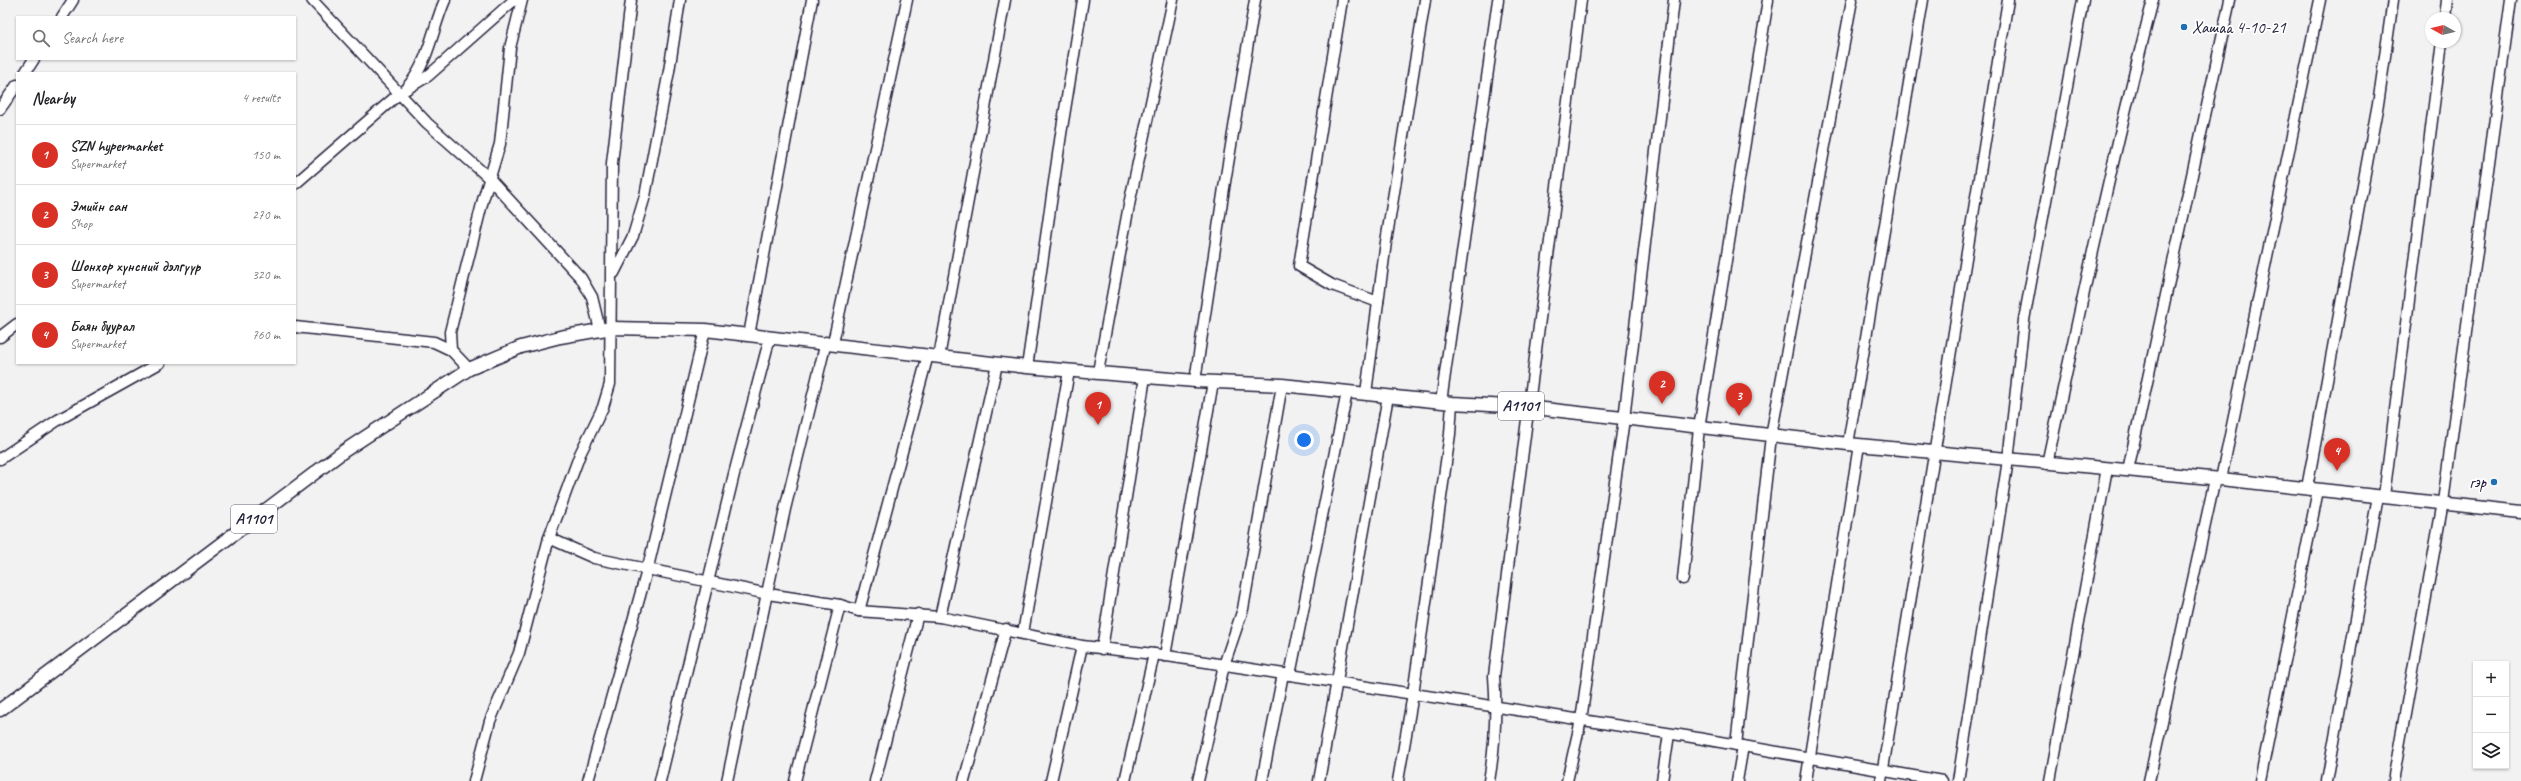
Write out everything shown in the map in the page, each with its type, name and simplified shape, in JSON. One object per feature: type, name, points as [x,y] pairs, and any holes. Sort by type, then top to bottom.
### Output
[{"type":"main road","name":"A1101","points":[[0,710],[344,451],[469,369],[521,347],[560,337],[606,329],[705,330],[830,343],[1027,367],[1195,381],[1282,385],[1446,402],[1527,407],[1771,436],[2048,464],[2218,479],[2443,502],[2521,512]]},
{"type":"street","points":[[63,16],[73,0]]},
{"type":"street","points":[[312,0],[403,91],[427,123],[489,178],[581,278],[592,297],[606,329]]},
{"type":"street","points":[[296,183],[403,91],[416,77],[445,0]]},
{"type":"street","points":[[403,91],[428,76],[514,0]]},
{"type":"street","points":[[452,350],[450,332],[489,178],[502,136],[510,48],[522,0]]},
{"type":"street","points":[[474,781],[490,721],[519,653],[549,538],[580,454],[603,407],[610,384],[606,329],[611,280],[612,163],[631,0]]},
{"type":"street","points":[[611,280],[617,262],[633,236],[645,196],[669,71],[680,0]]},
{"type":"street","points":[[749,335],[812,0]]},
{"type":"street","points":[[728,781],[785,509],[830,343],[906,0]]},
{"type":"street","points":[[859,611],[934,356],[1005,0]]},
{"type":"street","points":[[1027,367],[1061,134],[1083,0]]},
{"type":"street","points":[[1098,372],[1130,200],[1173,0]]},
{"type":"street","points":[[1195,381],[1224,188],[1255,0]]},
{"type":"street","points":[[1342,0],[1299,266],[1332,285],[1378,302]]},
{"type":"street","points":[[1366,393],[1378,302],[1425,0]]},
{"type":"street","points":[[1398,781],[1413,694],[1450,434],[1446,402],[1498,0]]},
{"type":"street","points":[[1489,781],[1494,754],[1496,709],[1494,676],[1527,407],[1581,0]]},
{"type":"street","points":[[1567,781],[1581,720],[1624,419],[1674,0]]},
{"type":"street","points":[[1683,580],[1699,428],[1768,0]]},
{"type":"street","points":[[1737,781],[1739,746],[1771,436],[1852,0]]},
{"type":"street","points":[[1806,781],[1854,444],[1923,0]]},
{"type":"street","points":[[1881,781],[2008,0]]},
{"type":"street","points":[[1958,781],[2008,460],[2024,320],[2083,0]]},
{"type":"street","points":[[2048,464],[2091,254],[2125,108],[2153,0]]},
{"type":"street","points":[[2128,470],[2230,0]]},
{"type":"street","points":[[2148,781],[2218,479],[2320,0]]},
{"type":"street","points":[[2260,781],[2313,489],[2379,98],[2393,0]]},
{"type":"street","points":[[2446,12],[2447,0]]},
{"type":"street","points":[[2393,781],[2443,502],[2511,0]]},
{"type":"street","points":[[2327,781],[2381,496],[2441,48]]},
{"type":"street","points":[[26,72],[33,60]]},
{"type":"street","points":[[0,109],[16,86]]},
{"type":"street","points":[[0,337],[16,325]]},
{"type":"street","points":[[296,327],[434,342],[452,350],[469,369]]},
{"type":"street","points":[[588,781],[648,567],[705,330]]},
{"type":"street","points":[[660,781],[708,581],[770,337]]},
{"type":"street","points":[[0,459],[58,420],[158,364]]},
{"type":"street","points":[[940,617],[997,364]]},
{"type":"street","points":[[1023,633],[1069,370]]},
{"type":"street","points":[[1102,649],[1145,377]]},
{"type":"street","points":[[1165,656],[1213,382]]},
{"type":"street","points":[[1198,781],[1224,665],[1244,609],[1282,385]]},
{"type":"street","points":[[1262,781],[1346,392]]},
{"type":"street","points":[[1319,781],[1388,396]]},
{"type":"street","points":[[2050,781],[2106,468]]},
{"type":"street","points":[[549,538],[594,558],[648,567],[768,594],[840,605],[859,611],[918,614],[940,617],[1006,629],[1082,646],[1154,654],[1413,694],[1496,709],[1581,720],[1942,781]]},
{"type":"street","points":[[795,781],[840,605]]},
{"type":"street","points":[[875,781],[918,614]]},
{"type":"street","points":[[964,781],[1006,629]]},
{"type":"street","points":[[1051,781],[1082,646]]},
{"type":"street","points":[[1125,781],[1154,654]]},
{"type":"street","points":[[1662,781],[1669,734]]},
{"type":"place","name":"Хашаа 4-10-21","points":[[2184,27]]},
{"type":"place","name":"Эмийн сан","points":[[1662,404]]},
{"type":"place","name":"Шонхор хүнсний дэлгүүр","points":[[1739,416]]},
{"type":"place","name":"SZN hypermarket","points":[[1098,425]]},
{"type":"place","name":"Баян буурал","points":[[2337,471]]},
{"type":"place","name":"гэр","points":[[2494,482]]}]
